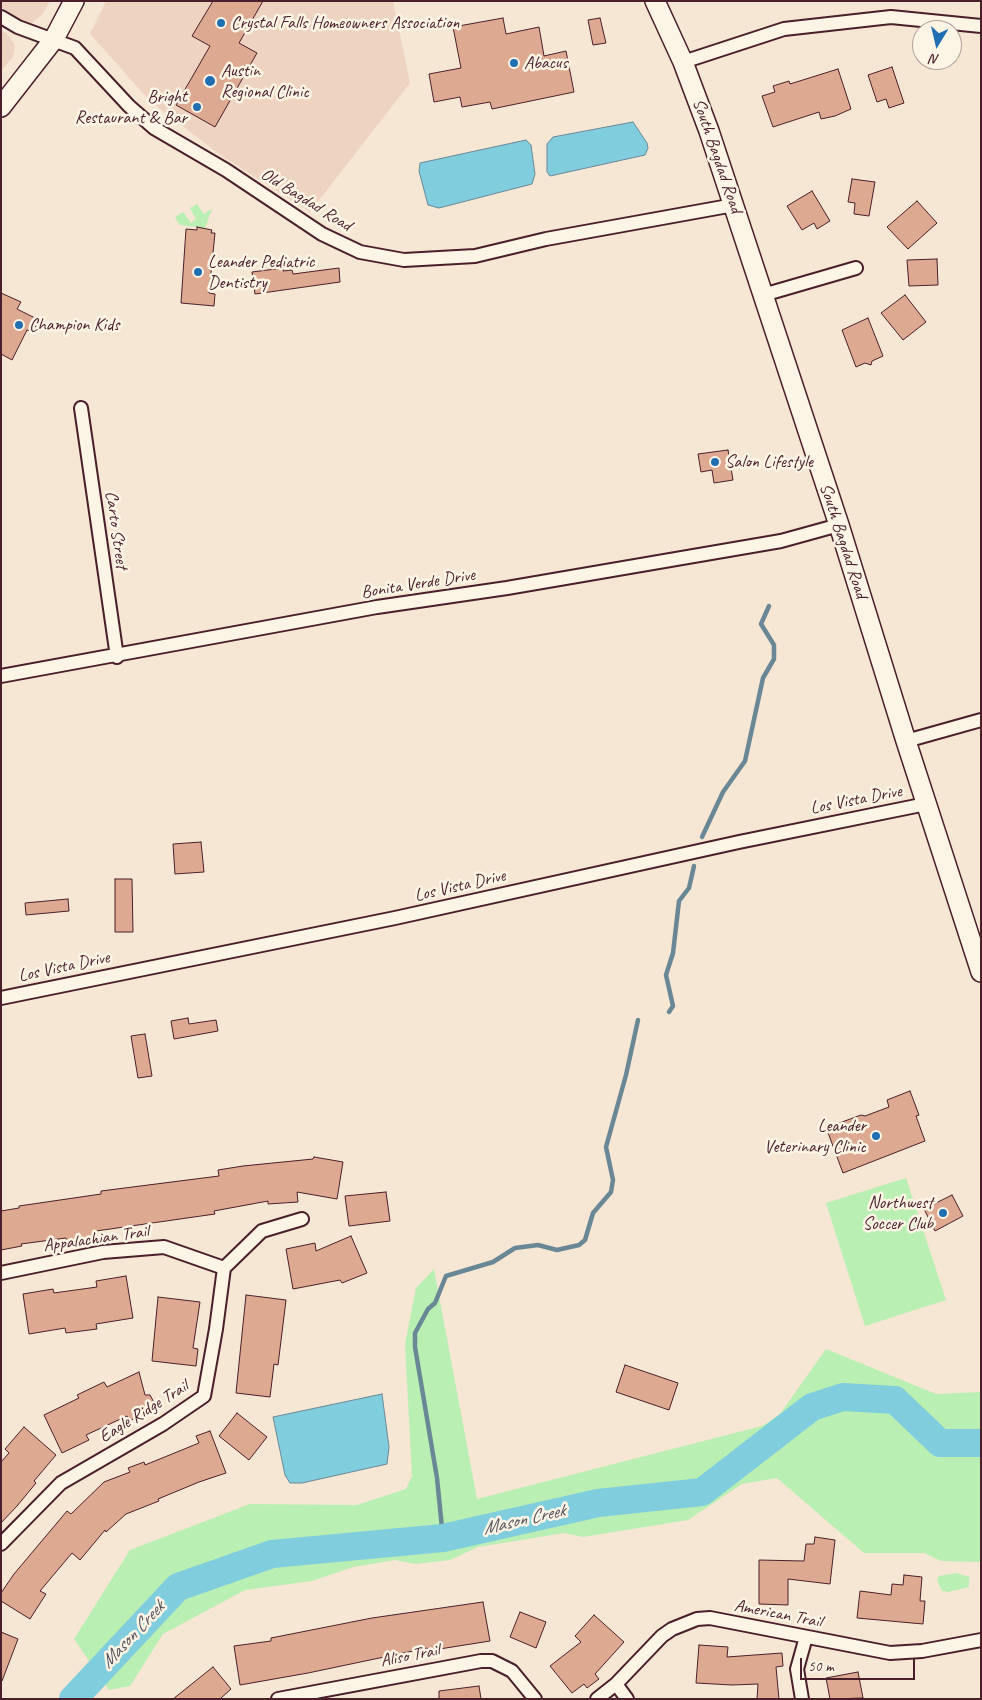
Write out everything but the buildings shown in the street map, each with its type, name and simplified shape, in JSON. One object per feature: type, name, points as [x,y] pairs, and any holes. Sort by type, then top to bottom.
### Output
[{"type":"main road","points":[[1,107],[54,39],[74,1]]},
{"type":"main road","name":"South Bagdad Road","points":[[654,1],[683,62],[709,130],[839,524],[906,741],[981,972]]},
{"type":"street","name":"Old Bagdad Road","points":[[1,17],[18,27],[75,48],[129,106],[154,128],[226,170],[322,234],[360,252],[404,260],[475,256],[546,239],[734,205]]},
{"type":"street","points":[[683,62],[784,29],[891,17],[981,26]]},
{"type":"street","points":[[763,295],[856,268]]},
{"type":"street","name":"Carto Street","points":[[81,408],[117,657]]},
{"type":"street","name":"Bonita Verde Drive","points":[[1,676],[117,657],[377,607],[506,588],[781,541],[839,524]]},
{"type":"street","points":[[906,741],[981,720]]},
{"type":"street","name":"Los Vista Drive","points":[[1,998],[395,918],[730,844],[926,804]]},
{"type":"street","points":[[224,1268],[262,1231],[302,1219]]},
{"type":"street","name":"Appalachian Trail","points":[[1,1273],[103,1252],[164,1247],[224,1268]]},
{"type":"street","name":"Eagle Ridge Trail","points":[[1,1544],[61,1483],[162,1424],[204,1396],[216,1329],[224,1268]]},
{"type":"street","name":"American Trail","points":[[597,1699],[616,1684],[662,1636],[672,1629],[696,1619],[710,1618],[890,1653],[922,1651],[981,1640]]},
{"type":"street","points":[[802,1699],[797,1669],[806,1637]]},
{"type":"street","name":"Aliso Trail","points":[[278,1699],[481,1661],[492,1661],[512,1671],[535,1699]]},
{"type":"street","points":[[616,1684],[627,1699]]},
{"type":"shaded area","points":[[1,1],[50,1],[42,15],[32,23],[25,23],[1,7]]},
{"type":"shaded area","points":[[106,1],[393,1],[410,83],[310,212],[219,154],[151,102],[90,34]]},
{"type":"shaded area","points":[[1,30],[7,34],[15,45],[13,57],[1,71]]},
{"type":"green space","points":[[197,204],[204,214],[212,209],[205,228],[180,225],[175,217],[183,212],[191,223],[196,219],[190,208]]},
{"type":"green space","points":[[906,1178],[946,1300],[865,1326],[826,1203]]},
{"type":"green space","points":[[434,1269],[477,1499],[762,1426],[780,1414],[826,1349],[936,1394],[981,1392],[981,1562],[941,1561],[924,1553],[864,1553],[777,1478],[742,1484],[688,1520],[583,1537],[564,1533],[478,1547],[450,1560],[415,1564],[395,1560],[353,1567],[312,1581],[245,1590],[163,1634],[130,1686],[109,1690],[74,1639],[130,1550],[250,1504],[357,1505],[406,1489],[412,1476],[405,1344],[416,1288]]},
{"type":"green space","points":[[957,1573],[969,1577],[969,1587],[948,1592],[942,1591],[937,1580],[939,1576]]},
{"type":"water","points":[[633,122],[647,143],[648,148],[645,155],[550,176],[547,172],[547,144],[553,137]]},
{"type":"water","points":[[526,140],[531,145],[535,174],[532,184],[439,208],[428,205],[419,171],[420,163]]},
{"type":"water","points":[[382,1394],[389,1447],[387,1464],[302,1483],[290,1483],[285,1475],[273,1417]]},
{"type":"waterway","points":[[702,837],[723,792],[745,761],[763,678],[774,659],[774,645],[761,624],[769,606]]},
{"type":"waterway","points":[[669,1012],[673,1006],[666,975],[673,953],[679,901],[689,888],[694,866]]},
{"type":"waterway","points":[[443,1538],[437,1478],[415,1347],[415,1333],[428,1309],[435,1303],[446,1276],[493,1262],[515,1248],[538,1245],[557,1250],[579,1245],[585,1240],[593,1213],[611,1192],[613,1180],[606,1147],[626,1075],[638,1020]]},
{"type":"waterway","name":"Mason Creek","points":[[73,1699],[178,1587],[272,1554],[443,1538],[598,1503],[702,1492],[812,1407],[843,1397],[895,1400],[940,1443],[981,1443]]},
{"type":"place","name":"Crystal Falls Homeowners Association","points":[[221,23]]},
{"type":"place","name":"Abacus","points":[[514,63]]},
{"type":"place","name":"Austin Regional Clinic","points":[[210,81]]},
{"type":"place","name":"Bright Restaurant & Bar","points":[[197,107]]},
{"type":"place","name":"Leander Pediatric Dentistry","points":[[198,272]]},
{"type":"place","name":"Champion Kids","points":[[19,325]]},
{"type":"place","name":"Salon Lifestyle","points":[[715,462]]},
{"type":"place","name":"Leander Veterinary Clinic","points":[[876,1136]]},
{"type":"place","name":"Northwest Soccer Club","points":[[943,1213]]}]
